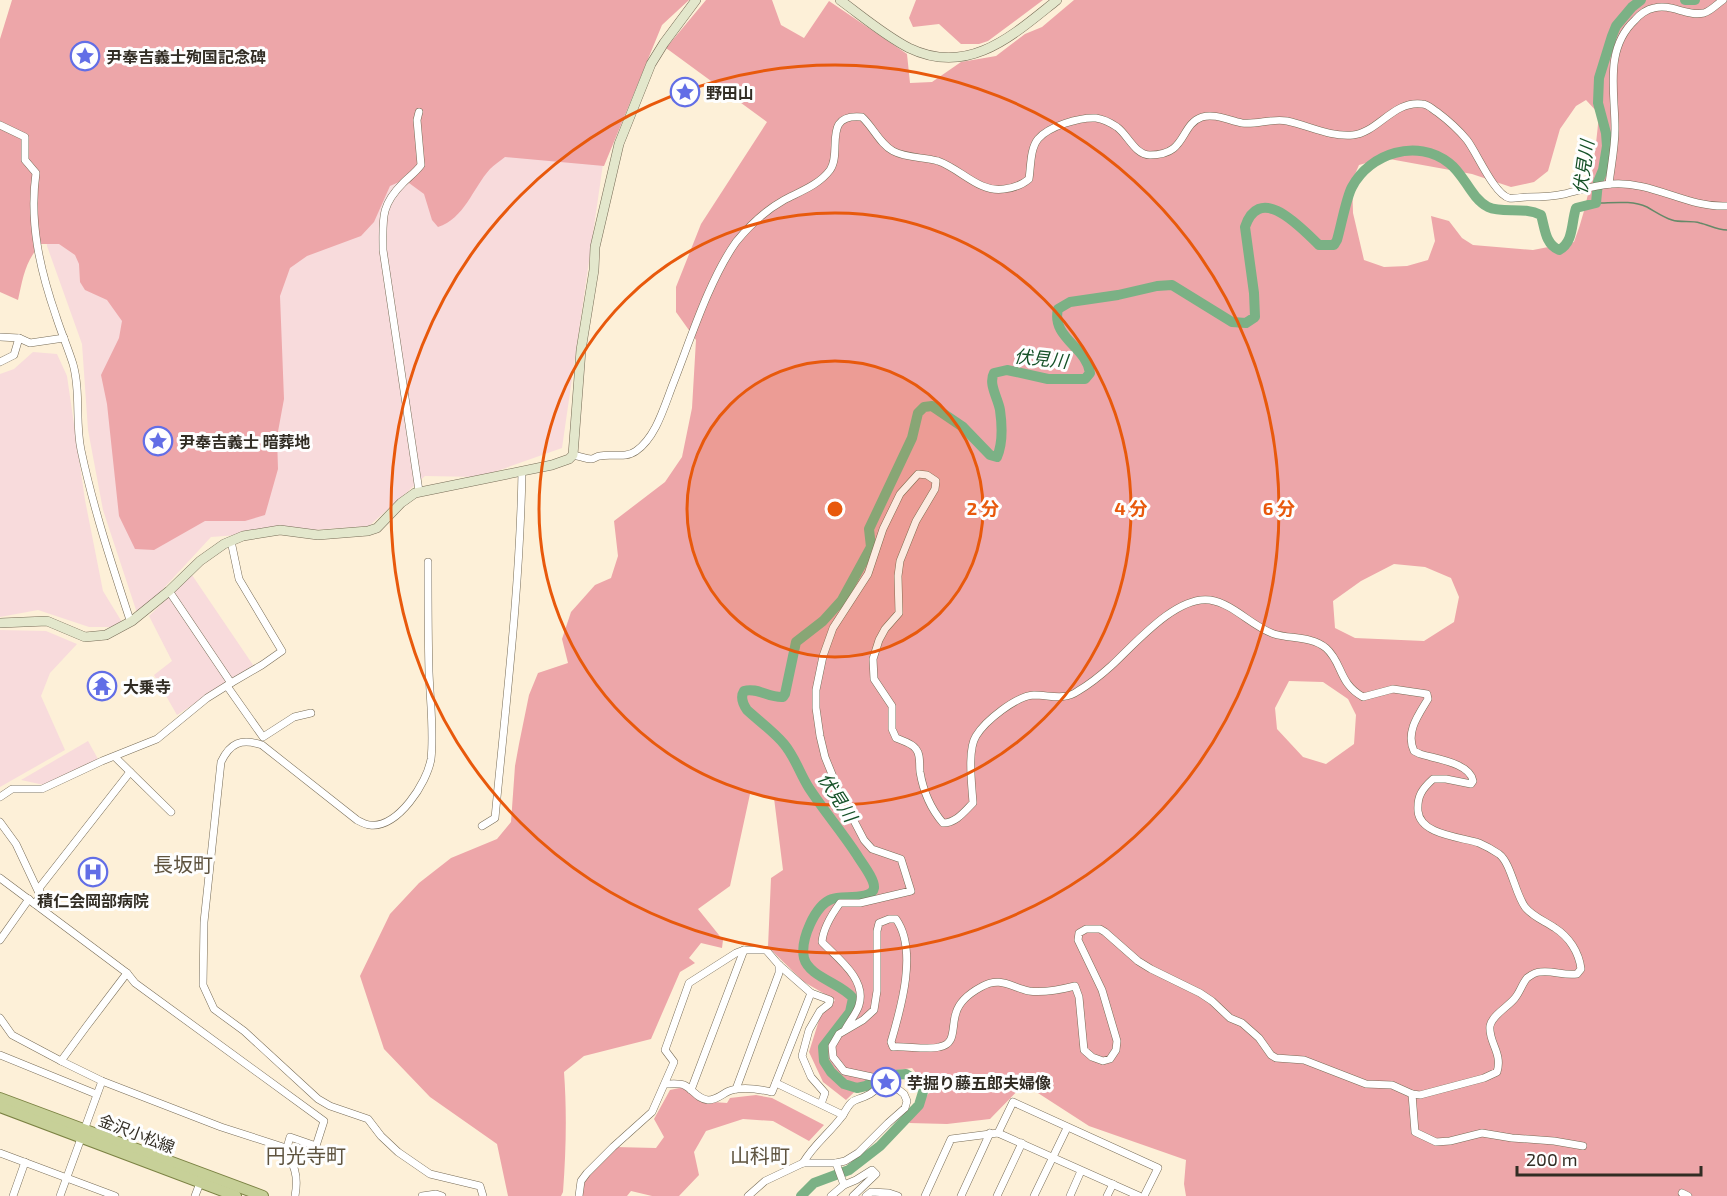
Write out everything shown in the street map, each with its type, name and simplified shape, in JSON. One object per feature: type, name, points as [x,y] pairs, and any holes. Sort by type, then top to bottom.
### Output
[{"type":"main road","name":"金沢小松線","points":[[0,1098],[200,1183],[237,1196]]},
{"type":"main road","name":"金沢小松線","points":[[0,1107],[263,1196]]},
{"type":"street","points":[[573,455],[581,350],[594,270],[595,248],[619,144],[651,64],[696,0]]},
{"type":"street","points":[[840,0],[902,44],[923,53],[943,57],[965,56],[987,50],[1016,33],[1058,0]]},
{"type":"street","points":[[1609,184],[1616,130],[1613,69],[1622,36],[1639,16],[1654,8],[1670,8],[1696,14],[1706,13],[1723,0]]},
{"type":"street","points":[[0,623],[47,621],[85,637],[106,635],[132,621],[169,591],[209,553],[243,536],[280,530],[318,535],[368,531],[377,528],[409,496],[419,491],[561,462],[573,455],[592,459],[600,456],[634,453],[645,444],[663,411],[712,285],[734,245],[763,214],[782,201],[812,186],[831,170],[834,138],[838,125],[844,118],[852,116],[862,117],[888,148],[895,152],[941,162],[984,188],[994,190],[1011,188],[1029,179],[1032,153],[1037,140],[1046,132],[1061,124],[1087,118],[1099,118],[1119,128],[1138,151],[1149,155],[1168,153],[1175,149],[1193,124],[1204,116],[1244,123],[1286,121],[1329,134],[1357,135],[1397,110],[1414,103],[1424,104],[1451,123],[1472,148],[1500,192],[1509,198],[1562,195],[1582,188],[1609,184],[1641,185],[1701,204],[1716,207],[1727,206]]},
{"type":"street","points":[[419,112],[417,120],[421,165],[393,194],[385,208],[383,250],[419,491]]},
{"type":"street","points":[[0,125],[25,137],[26,160],[36,173],[33,196],[34,230],[38,250],[55,314],[77,382],[81,448],[96,512],[113,570],[132,621]]},
{"type":"street","points":[[0,337],[19,338],[30,343],[64,338]]},
{"type":"street","points":[[0,362],[15,355],[19,338]]},
{"type":"street","points":[[482,826],[495,819],[521,537],[522,471]]},
{"type":"street","points":[[748,1196],[765,1181],[803,1163],[836,1165],[845,1161],[858,1153],[905,1108],[908,1101],[899,1090],[881,1084],[872,1077],[844,1071],[833,1057],[832,1046],[835,1039],[845,1029],[860,1004],[860,987],[849,970],[822,942],[823,934],[840,903],[860,903],[911,891],[900,859],[872,849],[864,840],[840,794],[825,757],[816,708],[816,690],[823,656],[833,628],[868,574],[883,529],[900,494],[918,474],[927,475],[936,482],[935,489],[916,521],[900,561],[899,614],[885,629],[879,640],[873,660],[874,679],[892,706],[892,729],[896,738],[913,745],[919,752],[921,774],[928,797],[933,812],[942,823],[949,823],[961,816],[973,803],[971,747],[980,730],[1000,712],[1027,696],[1067,697],[1076,693],[1112,665],[1153,625],[1167,615],[1195,600],[1217,601],[1273,633],[1308,640],[1326,648],[1346,684],[1354,692],[1364,697],[1393,689],[1427,694],[1428,699],[1412,727],[1411,738],[1414,750],[1420,754],[1461,766],[1470,772],[1473,781],[1471,784],[1433,779],[1420,793],[1418,802],[1419,815],[1424,824],[1439,832],[1487,847],[1504,859],[1524,905],[1540,920],[1561,933],[1574,947],[1581,969],[1577,974],[1567,975],[1552,971],[1537,972],[1528,978],[1517,997],[1492,1020],[1491,1036],[1500,1065],[1497,1072],[1484,1078],[1420,1095],[1392,1085],[1366,1084],[1304,1060],[1276,1058],[1250,1029],[1230,1018],[1212,1001],[1138,961],[1105,932],[1094,928],[1079,933],[1078,940],[1102,990],[1117,1041],[1116,1050],[1110,1059],[1103,1061],[1092,1057],[1084,1050],[1079,997],[1075,986],[1030,991],[995,982],[981,987],[965,998],[956,1013],[952,1040],[948,1044],[939,1047],[893,1047],[891,1042],[903,1004],[906,948],[903,930],[896,919],[879,923],[877,931],[877,990],[874,1010],[863,1020],[845,1029]]},
{"type":"street","points":[[0,797],[12,789],[42,789],[102,761],[157,740],[207,698],[282,651],[239,579],[231,541]]},
{"type":"street","points":[[428,562],[431,758],[428,773],[408,804],[392,819],[382,824],[369,825],[357,820],[262,745],[246,741],[226,750],[221,762],[212,842],[204,922],[202,985],[214,1008],[244,1031],[318,1099],[330,1106],[368,1119],[381,1136],[398,1152],[430,1174],[480,1186],[483,1196]]},
{"type":"street","points":[[169,591],[263,737],[294,717],[311,713]]},
{"type":"street","points":[[115,757],[171,812]]},
{"type":"street","points":[[0,940],[32,902],[39,898],[40,887],[130,772]]},
{"type":"street","points":[[0,822],[16,844],[39,894]]},
{"type":"street","points":[[0,878],[127,973],[135,983],[324,1121],[316,1146],[290,1137],[286,1151]]},
{"type":"street","points":[[691,1090],[744,950]]},
{"type":"street","points":[[579,1196],[581,1181],[587,1173],[652,1112],[674,1062],[665,1050],[689,983],[736,953],[744,950],[766,950],[778,965],[811,993],[830,1000],[829,1004],[820,1011],[809,1030],[802,1056],[812,1077],[825,1093],[821,1104]]},
{"type":"street","points":[[736,1089],[779,973],[778,965]]},
{"type":"street","points":[[61,1061],[127,973]]},
{"type":"street","points":[[665,1084],[684,1084],[701,1098],[710,1100],[736,1089],[754,1088],[772,1092],[811,993]]},
{"type":"street","points":[[0,1018],[12,1035],[102,1081],[221,1127],[283,1147],[292,1161],[298,1180],[296,1196]]},
{"type":"street","points":[[0,1055],[96,1094]]},
{"type":"street","points":[[60,1196],[102,1081]]},
{"type":"street","points":[[776,1083],[843,1115]]},
{"type":"street","points":[[803,1163],[814,1147],[831,1131],[849,1104],[854,1099],[868,1095],[881,1084]]},
{"type":"street","points":[[1412,1094],[1415,1132],[1436,1142],[1482,1133],[1583,1146]]},
{"type":"street","points":[[925,1196],[951,1139],[994,1133],[1022,1143],[1141,1196],[1158,1168],[1013,1102],[994,1133],[962,1196]]},
{"type":"street","points":[[1034,1196],[1066,1128]]},
{"type":"street","points":[[997,1196],[1022,1143]]},
{"type":"street","points":[[0,1153],[111,1195]]},
{"type":"street","points":[[13,1196],[25,1162]]},
{"type":"street","points":[[836,1165],[843,1182]]},
{"type":"street","points":[[831,1196],[843,1182],[856,1180],[872,1170],[876,1174],[853,1196]]},
{"type":"street","points":[[1070,1196],[1081,1171]]},
{"type":"street","points":[[195,1196],[200,1183]]},
{"type":"street","points":[[1107,1196],[1113,1184]]},
{"type":"street","points":[[866,1196],[871,1192],[898,1196]]},
{"type":"street","points":[[422,1196],[436,1194],[442,1196]]},
{"type":"shaded area","points":[[12,0],[689,0],[662,25],[604,166],[505,157],[490,169],[455,217],[438,227],[432,220],[424,194],[409,183],[399,182],[390,186],[374,222],[361,236],[307,256],[290,268],[280,296],[284,399],[277,437],[278,469],[265,515],[245,521],[205,521],[154,550],[135,549],[119,516],[107,404],[101,375],[119,338],[122,321],[107,300],[85,290],[80,282],[79,264],[75,255],[59,244],[41,244],[36,250],[25,270],[18,300],[0,292],[0,39]]},
{"type":"shaded area","points":[[431,0],[603,164],[562,448],[480,477],[425,476],[369,526],[211,537],[138,616],[103,510],[88,430],[82,344],[47,246],[42,163]]},
{"type":"shaded area","points":[[706,0],[772,0],[781,25],[804,38],[829,1],[907,54],[910,83],[932,82],[961,62],[996,56],[1025,34],[1042,27],[1074,0],[1727,0],[1727,1196],[1186,1196],[1184,1184],[1186,1160],[1089,1126],[1024,1084],[990,1119],[947,1124],[909,1123],[930,1091],[912,1068],[874,1073],[846,1100],[823,1082],[809,1052],[820,1017],[835,1000],[804,982],[768,947],[771,878],[783,870],[774,798],[750,794],[730,886],[698,909],[723,940],[722,948],[701,943],[689,958],[695,963],[680,972],[651,1039],[584,1056],[564,1072],[565,1147],[561,1196],[508,1196],[497,1144],[430,1097],[384,1049],[360,976],[390,914],[419,883],[451,858],[497,839],[511,822],[515,766],[529,695],[538,673],[568,663],[562,639],[571,612],[595,585],[611,578],[618,556],[614,521],[665,482],[682,457],[692,408],[696,340],[676,312],[676,287],[701,224],[767,122],[666,48]],"holes":[[[1586,100],[1599,114],[1588,195],[1574,242],[1533,250],[1473,245],[1462,238],[1449,221],[1431,216],[1435,241],[1428,260],[1407,266],[1384,267],[1364,260],[1353,213],[1352,181],[1359,165],[1384,158],[1472,174],[1511,187],[1534,182],[1548,171],[1560,129],[1576,106]],[[1394,564],[1425,567],[1451,578],[1459,597],[1454,622],[1424,641],[1355,638],[1335,628],[1333,601],[1361,581]],[[1289,681],[1323,682],[1348,699],[1356,715],[1354,744],[1326,764],[1303,757],[1277,729],[1275,708]]]},
{"type":"shaded area","points":[[916,0],[1043,0],[988,41],[979,44],[961,44],[939,24],[913,27],[909,18]]},
{"type":"shaded area","points":[[33,352],[57,354],[67,376],[85,500],[103,591],[125,627],[89,627],[38,610],[0,617],[0,374],[14,369]]},
{"type":"shaded area","points":[[192,575],[253,665],[177,715],[154,675],[172,661],[149,616]]},
{"type":"shaded area","points":[[0,630],[46,631],[77,644],[50,673],[41,696],[65,750],[0,787]]},
{"type":"shaded area","points":[[88,741],[98,759],[44,785],[21,780]]},
{"type":"shaded area","points":[[684,1087],[700,1101],[727,1103],[730,1098],[756,1095],[772,1098],[824,1125],[809,1141],[773,1121],[743,1119],[706,1131],[694,1152],[699,1175],[679,1196],[652,1196],[631,1191],[627,1196],[581,1196],[583,1182],[615,1147],[656,1148],[664,1137],[654,1119],[670,1090]]},
{"type":"waterway","name":"伏見川","points":[[801,1196],[814,1183],[849,1170],[880,1146],[919,1105],[923,1092],[921,1083],[906,1074],[881,1076],[866,1086],[857,1088],[844,1084],[831,1072],[824,1061],[823,1047],[850,1012],[853,998],[807,965],[803,951],[804,942],[810,924],[826,903],[836,898],[868,895],[872,892],[874,884],[857,855],[809,788],[788,749],[776,735],[747,710],[742,696],[744,691],[749,690],[778,697],[783,697],[785,694],[796,642],[823,621],[842,600],[871,547],[869,529],[912,438],[918,413],[924,407],[932,406],[963,427],[990,455],[997,457],[1002,427],[992,382],[994,373],[1007,370],[1048,379],[1085,379],[1090,373],[1083,356],[1064,335],[1057,319],[1058,309],[1070,302],[1172,285],[1232,322],[1246,323],[1255,317],[1245,227],[1252,214],[1260,208],[1270,208],[1292,220],[1319,245],[1334,245],[1352,187],[1370,165],[1395,153],[1423,151],[1436,155],[1455,168],[1477,198],[1488,207],[1534,212],[1541,215],[1548,240],[1559,250],[1564,247],[1570,237],[1576,208],[1596,203],[1598,182],[1603,170],[1607,146],[1598,103],[1599,78],[1616,26],[1641,0]]},
{"type":"waterway","name":"伏見川","points":[[1685,0],[1695,0]]},
{"type":"waterway","points":[[1596,203],[1635,203],[1672,220],[1697,222],[1727,230]]},
{"type":"place","name":"尹奉吉義士殉国記念碑","points":[[85,56]]},
{"type":"place","name":"野田山","points":[[685,92]]},
{"type":"place","name":"尹奉吉義士 暗葬地","points":[[158,441]]},
{"type":"place","name":"大乗寺","points":[[102,686]]},
{"type":"place","name":"積仁会岡部病院","points":[[93,872]]},
{"type":"place","name":"芋掘り藤五郎夫婦像","points":[[886,1082]]},
{"type":"district","name":"長坂町","points":[[183,864]]},
{"type":"district","name":"円光寺町","points":[[306,1155]]},
{"type":"district","name":"山科町","points":[[760,1155]]}]
